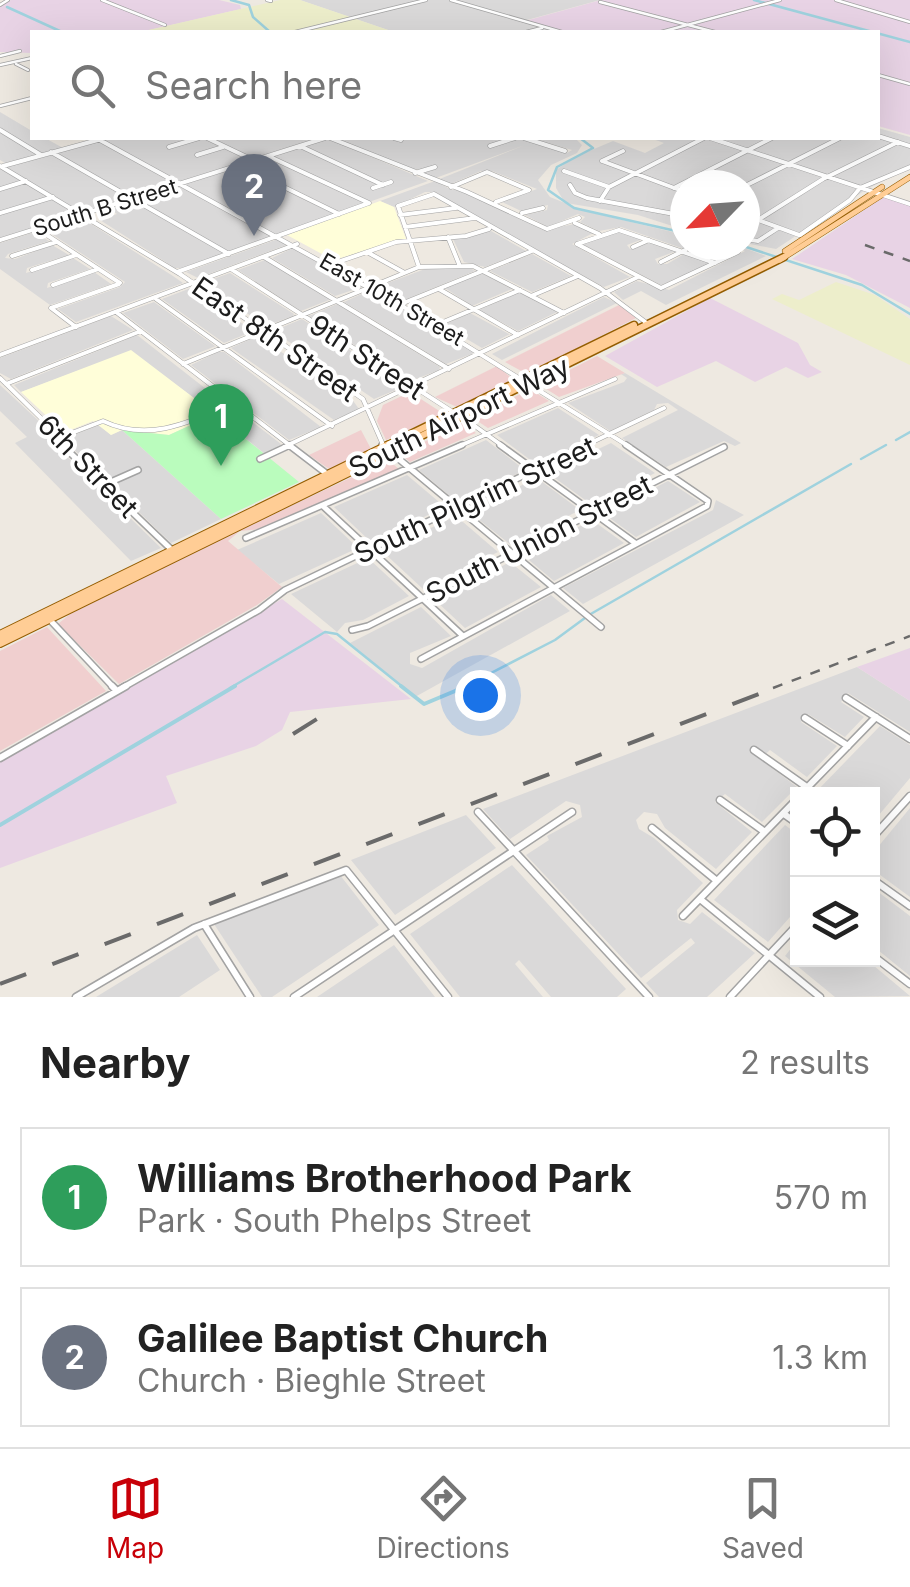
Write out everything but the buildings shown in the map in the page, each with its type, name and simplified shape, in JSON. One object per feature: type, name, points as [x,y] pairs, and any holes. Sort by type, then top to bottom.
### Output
[{"type":"main road","name":"South Airport Way","points":[[780,257],[803,237],[910,172]]},
{"type":"main road","name":"South Airport Way","points":[[0,635],[780,257],[876,193]]},
{"type":"main road","name":"South Airport Way","points":[[0,643],[327,474],[386,450]]},
{"type":"street","points":[[0,5],[8,0]]},
{"type":"street","points":[[102,0],[166,25]]},
{"type":"street","points":[[303,30],[426,0]]},
{"type":"street","points":[[451,0],[554,30]]},
{"type":"street","points":[[668,30],[780,0]]},
{"type":"street","points":[[836,0],[910,22]]},
{"type":"street","points":[[600,2],[707,30]]},
{"type":"street","points":[[533,30],[543,27]]},
{"type":"street","points":[[0,56],[20,51]]},
{"type":"street","points":[[0,65],[30,58]]},
{"type":"street","points":[[13,62],[28,70]]},
{"type":"street","points":[[880,76],[910,84]]},
{"type":"street","points":[[0,106],[30,98]]},
{"type":"street","points":[[0,130],[42,155]]},
{"type":"street","points":[[880,137],[910,146]]},
{"type":"street","points":[[1,166],[98,140]]},
{"type":"street","name":"East 10th Street","points":[[98,140],[298,244],[483,352],[708,502],[636,543]]},
{"type":"street","points":[[170,148],[193,140]]},
{"type":"street","points":[[211,140],[254,160]]},
{"type":"street","name":"South B Street","points":[[0,240],[320,140]]},
{"type":"street","points":[[333,140],[496,202],[549,230],[576,220],[599,234]]},
{"type":"street","points":[[490,146],[509,140]]},
{"type":"street","points":[[530,140],[565,151]]},
{"type":"street","points":[[600,201],[609,187],[703,140]]},
{"type":"street","points":[[714,140],[910,204]]},
{"type":"street","points":[[707,170],[767,140]]},
{"type":"street","points":[[760,177],[835,140]]},
{"type":"street","points":[[760,219],[827,177],[898,142]]},
{"type":"street","points":[[197,155],[225,146]]},
{"type":"street","points":[[298,146],[384,184]]},
{"type":"street","points":[[623,151],[602,161],[670,187]]},
{"type":"street","points":[[52,152],[229,254]]},
{"type":"street","points":[[178,272],[370,203],[268,156]]},
{"type":"street","points":[[238,165],[339,214]]},
{"type":"street","name":"East 8th Street","points":[[1,166],[178,272],[370,407],[370,430],[386,450]]},
{"type":"street","points":[[415,174],[434,166]]},
{"type":"street","points":[[564,171],[609,187]]},
{"type":"street","points":[[451,187],[487,172],[529,190],[496,202]]},
{"type":"street","points":[[760,221],[803,237],[860,188],[910,172]]},
{"type":"street","points":[[0,189],[27,181]]},
{"type":"street","points":[[372,188],[391,182]]},
{"type":"street","points":[[570,185],[575,193],[600,201],[670,213]]},
{"type":"street","points":[[420,267],[400,215],[400,204],[433,194],[606,292],[645,322]]},
{"type":"street","points":[[0,213],[53,197]]},
{"type":"street","points":[[641,207],[645,200]]},
{"type":"street","points":[[400,215],[458,208]]},
{"type":"street","points":[[520,214],[543,208]]},
{"type":"street","points":[[405,227],[475,218]]},
{"type":"street","points":[[36,228],[120,284],[51,308],[76,327]]},
{"type":"street","points":[[760,240],[778,228]]},
{"type":"street","points":[[332,264],[410,240],[492,229]]},
{"type":"street","points":[[670,246],[618,230],[577,244],[661,288],[725,260]]},
{"type":"street","points":[[448,237],[458,262]]},
{"type":"street","points":[[633,247],[650,240]]},
{"type":"street","points":[[12,256],[56,242]]},
{"type":"street","points":[[0,355],[298,244]]},
{"type":"street","points":[[400,304],[533,251]]},
{"type":"street","points":[[366,252],[406,273]]},
{"type":"street","points":[[32,270],[76,255]]},
{"type":"street","points":[[264,257],[448,369]]},
{"type":"street","points":[[661,262],[670,258]]},
{"type":"street","points":[[709,260],[718,264]]},
{"type":"street","points":[[183,364],[420,267],[458,262],[564,313]]},
{"type":"street","points":[[53,284],[98,269]]},
{"type":"street","name":"9th Street","points":[[231,269],[457,414],[636,543]]},
{"type":"street","points":[[531,296],[578,276]]},
{"type":"street","points":[[260,459],[638,278]]},
{"type":"street","points":[[438,289],[518,336]]},
{"type":"street","points":[[436,325],[520,290]]},
{"type":"street","points":[[154,298],[332,426]]},
{"type":"street","points":[[116,312],[327,474]]},
{"type":"street","points":[[3,381],[141,331]]},
{"type":"street","points":[[246,538],[615,379]]},
{"type":"street","name":"6th Street","points":[[3,381],[48,425],[56,439],[174,552]]},
{"type":"street","points":[[56,439],[103,420],[112,430],[167,433],[234,403]]},
{"type":"street","name":"South Pilgrim Street","points":[[117,691],[259,610],[285,590],[664,408]]},
{"type":"street","name":"South Union Street","points":[[352,630],[422,599],[724,446]]},
{"type":"street","points":[[386,450],[601,627]]},
{"type":"street","points":[[104,485],[138,470]]},
{"type":"street","points":[[324,507],[463,636]]},
{"type":"street","points":[[421,659],[636,543]]},
{"type":"street","points":[[0,758],[117,691],[49,619]]},
{"type":"street","points":[[846,698],[910,738]]},
{"type":"street","points":[[809,787],[876,717]]},
{"type":"street","points":[[804,718],[848,746]]},
{"type":"street","points":[[754,750],[794,787]]},
{"type":"street","points":[[880,829],[910,796]]},
{"type":"street","points":[[720,800],[765,832]]},
{"type":"street","points":[[683,916],[790,807]]},
{"type":"street","points":[[478,812],[649,997]]},
{"type":"street","points":[[294,997],[572,812]]},
{"type":"street","points":[[783,814],[790,819]]},
{"type":"street","points":[[652,828],[717,882]]},
{"type":"street","points":[[76,997],[204,924],[348,870],[448,997]]},
{"type":"street","points":[[880,885],[910,906]]},
{"type":"street","points":[[700,898],[820,997]]},
{"type":"street","points":[[204,924],[250,997]]},
{"type":"street","points":[[730,997],[790,933]]},
{"type":"street","points":[[880,961],[910,984]]},
{"type":"shaded area","points":[[11,0],[219,0],[240,5],[241,9],[149,30],[30,30],[30,53],[0,52],[0,7]]},
{"type":"shaded area","points":[[280,0],[300,0],[388,30],[149,30]]},
{"type":"shaded area","points":[[300,0],[600,0],[527,20],[558,30],[388,30]]},
{"type":"shaded area","points":[[601,0],[910,0],[910,135],[880,127],[880,30],[557,30],[525,21]]},
{"type":"shaded area","points":[[0,112],[30,130],[30,140],[49,140],[63,148],[5,163],[0,160]]},
{"type":"shaded area","points":[[880,129],[910,137],[910,168],[867,189],[776,249],[760,246],[760,170],[670,170],[670,225],[638,215],[566,203],[670,231],[670,244],[621,227],[599,231],[580,222],[585,217],[578,214],[548,227],[525,215],[547,210],[548,205],[521,211],[502,202],[537,189],[492,171],[481,171],[451,184],[437,180],[525,145],[433,179],[422,172],[435,167],[412,170],[340,140],[505,140],[491,145],[494,147],[527,140],[567,153],[572,150],[537,140],[577,140],[582,145],[577,153],[551,165],[538,180],[550,197],[565,203],[556,188],[556,170],[575,157],[613,141],[645,153],[664,143],[656,140],[880,140]]},
{"type":"shaded area","points":[[106,140],[206,140],[250,160],[0,238],[0,169]]},
{"type":"shaded area","points":[[215,140],[312,140],[254,158]]},
{"type":"shaded area","points":[[321,140],[332,140],[428,181],[184,268],[175,268],[100,220],[117,214],[110,208]]},
{"type":"shaded area","points":[[435,181],[450,189],[476,194],[543,230],[575,224],[593,233],[572,244],[630,277],[604,287],[484,223],[436,192],[425,192],[394,207],[380,201]]},
{"type":"shaded area","points":[[885,196],[910,204],[910,308],[846,275],[792,259]]},
{"type":"shaded area","points":[[380,201],[394,207],[406,239],[333,260],[287,235]]},
{"type":"shaded area","points":[[80,217],[183,283],[76,322],[58,309],[125,282],[44,229]]},
{"type":"shaded area","points":[[491,231],[526,251],[485,267],[464,262],[453,239]]},
{"type":"shaded area","points":[[619,231],[643,239],[627,245],[630,249],[654,241],[670,247],[670,253],[655,259],[658,264],[674,260],[711,263],[661,285],[582,244]]},
{"type":"shaded area","points":[[35,232],[49,241],[5,258],[15,259],[52,245],[69,255],[27,268],[26,273],[73,258],[90,269],[48,283],[47,288],[94,272],[111,284],[50,305],[0,269],[0,243]]},
{"type":"shaded area","points":[[278,239],[289,244],[198,278],[186,272]]},
{"type":"shaded area","points":[[295,247],[362,287],[335,296],[272,258]]},
{"type":"shaded area","points":[[532,254],[571,276],[532,292],[490,271]]},
{"type":"shaded area","points":[[265,260],[329,300],[301,311],[238,270]]},
{"type":"shaded area","points":[[727,260],[758,260],[666,305],[641,291],[623,300],[614,292],[637,281],[669,290]]},
{"type":"shaded area","points":[[469,267],[475,271],[402,301],[377,287],[425,269]]},
{"type":"shaded area","points":[[230,273],[293,316],[266,326],[202,283]]},
{"type":"shaded area","points":[[482,273],[512,289],[472,306],[445,288]]},
{"type":"shaded area","points":[[836,282],[875,295],[910,319],[910,365],[772,299],[782,294],[799,300]]},
{"type":"shaded area","points":[[191,288],[254,331],[224,343],[162,299]]},
{"type":"shaded area","points":[[370,290],[475,350],[474,353],[446,364],[344,302]]},
{"type":"shaded area","points":[[519,292],[557,312],[518,331],[479,310]]},
{"type":"shaded area","points":[[604,297],[617,303],[502,360],[492,354]]},
{"type":"shaded area","points":[[710,298],[798,343],[810,365],[822,372],[808,378],[786,367],[755,382],[716,361],[657,387],[605,356]]},
{"type":"shaded area","points":[[154,302],[216,346],[183,359],[123,313]]},
{"type":"shaded area","points":[[337,304],[440,367],[439,370],[411,381],[309,316]]},
{"type":"shaded area","points":[[619,305],[636,318],[527,374],[505,362]]},
{"type":"shaded area","points":[[470,313],[510,334],[482,348],[443,325]]},
{"type":"shaded area","points":[[111,316],[133,330],[11,379],[0,373],[0,358]]},
{"type":"shaded area","points":[[302,319],[403,387],[374,399],[273,331]]},
{"type":"shaded area","points":[[137,335],[224,403],[210,410],[131,351],[21,392],[14,385]]},
{"type":"shaded area","points":[[257,336],[351,398],[359,409],[334,420],[231,348]]},
{"type":"shaded area","points":[[131,350],[215,414],[169,435],[122,430],[111,435],[93,421],[58,435],[53,422],[21,392]]},
{"type":"shaded area","points":[[224,352],[321,427],[289,440],[191,365]]},
{"type":"shaded area","points":[[597,356],[625,373],[559,397],[540,385]]},
{"type":"shaded area","points":[[497,366],[514,380],[457,407],[435,397]]},
{"type":"shaded area","points":[[621,374],[741,443],[735,446],[724,441],[666,467],[622,438],[678,410],[668,403],[657,404],[654,410],[610,431],[568,403],[624,382],[627,378]]},
{"type":"shaded area","points":[[0,385],[42,424],[49,439],[161,548],[131,561],[15,443],[27,437],[0,411]]},
{"type":"shaded area","points":[[530,389],[549,401],[488,428],[473,418]]},
{"type":"shaded area","points":[[410,392],[444,414],[386,440],[377,421],[383,405]]},
{"type":"shaded area","points":[[234,408],[281,444],[279,447],[265,454],[215,414]]},
{"type":"shaded area","points":[[558,408],[599,435],[537,465],[497,435]]},
{"type":"shaded area","points":[[462,423],[476,433],[410,462],[400,454]]},
{"type":"shaded area","points":[[99,425],[111,435],[122,430],[221,519],[171,543],[63,439]]},
{"type":"shaded area","points":[[361,430],[371,449],[329,469],[309,455]]},
{"type":"shaded area","points":[[486,440],[525,470],[457,502],[419,470]]},
{"type":"shaded area","points":[[611,443],[655,473],[592,505],[548,473]]},
{"type":"shaded area","points":[[388,460],[399,469],[260,529],[240,531],[228,541],[282,587],[119,684],[58,624],[70,614],[223,538]]},
{"type":"shaded area","points":[[407,475],[445,507],[371,542],[334,507]]},
{"type":"shaded area","points":[[537,478],[580,510],[511,545],[468,511]]},
{"type":"shaded area","points":[[668,481],[700,502],[636,537],[604,514]]},
{"type":"shaded area","points":[[716,500],[744,515],[583,604],[563,588],[713,510]]},
{"type":"shaded area","points":[[321,513],[358,548],[279,584],[237,550]]},
{"type":"shaded area","points":[[456,516],[498,552],[423,589],[382,551]]},
{"type":"shaded area","points":[[592,520],[624,543],[554,581],[523,555]]},
{"type":"shaded area","points":[[368,558],[409,596],[363,620],[345,623],[337,632],[291,594]]},
{"type":"shaded area","points":[[510,562],[541,587],[465,628],[435,600]]},
{"type":"shaded area","points":[[551,595],[570,611],[415,697],[350,643],[421,607],[451,636],[410,653],[410,664],[422,668]]},
{"type":"shaded area","points":[[282,599],[411,699],[290,712],[282,730],[256,746],[166,776],[177,803],[0,868],[0,761]]},
{"type":"shaded area","points":[[47,627],[106,691],[0,751],[0,651]]},
{"type":"shaded area","points":[[910,648],[910,701],[857,667]]},
{"type":"shaded area","points":[[857,667],[910,701],[910,732],[848,693],[841,702],[864,717],[845,737],[808,714],[801,722],[837,746],[807,777],[770,750],[760,759],[797,787],[790,787],[790,794],[762,822],[725,794],[715,802],[752,832],[716,869],[665,828],[657,814],[644,812],[636,820],[639,829],[703,883],[677,910],[678,920],[690,924],[702,912],[755,953],[707,997],[659,997],[646,983],[695,943],[691,938],[641,978],[526,855],[549,840],[547,836],[582,817],[580,805],[566,801],[510,839],[483,809]]},
{"type":"shaded area","points":[[880,726],[910,745],[910,778],[880,814],[880,787],[821,787]]},
{"type":"shaded area","points":[[910,808],[910,897],[880,875],[880,844]]},
{"type":"shaded area","points":[[466,815],[496,848],[395,915],[351,860]]},
{"type":"shaded area","points":[[785,825],[790,829],[790,917],[768,942],[714,900]]},
{"type":"shaded area","points":[[512,865],[626,989],[617,997],[551,997],[519,960],[515,964],[543,997],[460,997],[410,934]]},
{"type":"shaded area","points":[[340,875],[379,925],[272,997],[262,997],[214,924]]},
{"type":"shaded area","points":[[880,893],[910,916],[910,976],[880,952]]},
{"type":"shaded area","points":[[197,935],[220,970],[179,997],[96,997]]},
{"type":"shaded area","points":[[394,945],[435,997],[317,997],[366,964]]},
{"type":"shaded area","points":[[798,967],[875,967],[910,996],[835,997]]},
{"type":"green space","points":[[215,414],[299,482],[221,519],[122,430],[169,435]]},
{"type":"waterway","points":[[231,0],[249,5],[253,17],[268,30]]},
{"type":"waterway","points":[[754,0],[865,30]]},
{"type":"waterway","points":[[7,7],[58,30]]},
{"type":"waterway","points":[[880,34],[910,42]]},
{"type":"waterway","points":[[583,140],[593,148],[557,167],[548,190],[574,208],[670,230]]},
{"type":"waterway","points":[[760,252],[862,285],[910,314]]},
{"type":"waterway","points":[[896,440],[910,432]]},
{"type":"waterway","points":[[861,459],[886,445]]},
{"type":"waterway","points":[[462,688],[555,640],[589,615],[851,464]]},
{"type":"waterway","points":[[230,688],[325,632],[337,634],[404,688]]},
{"type":"waterway","points":[[0,825],[235,686]]},
{"type":"waterway","points":[[401,686],[424,704],[467,686]]},
{"type":"railway","points":[[865,245],[910,261]]},
{"type":"railway","points":[[773,688],[910,636]]},
{"type":"railway","points":[[0,984],[780,686]]},
{"type":"railway","points":[[293,734],[317,719]]},
{"type":"place","name":"Galilee Baptist Church","points":[[254,236]]},
{"type":"place","name":"Williams Brotherhood Park","points":[[221,466]]}]
